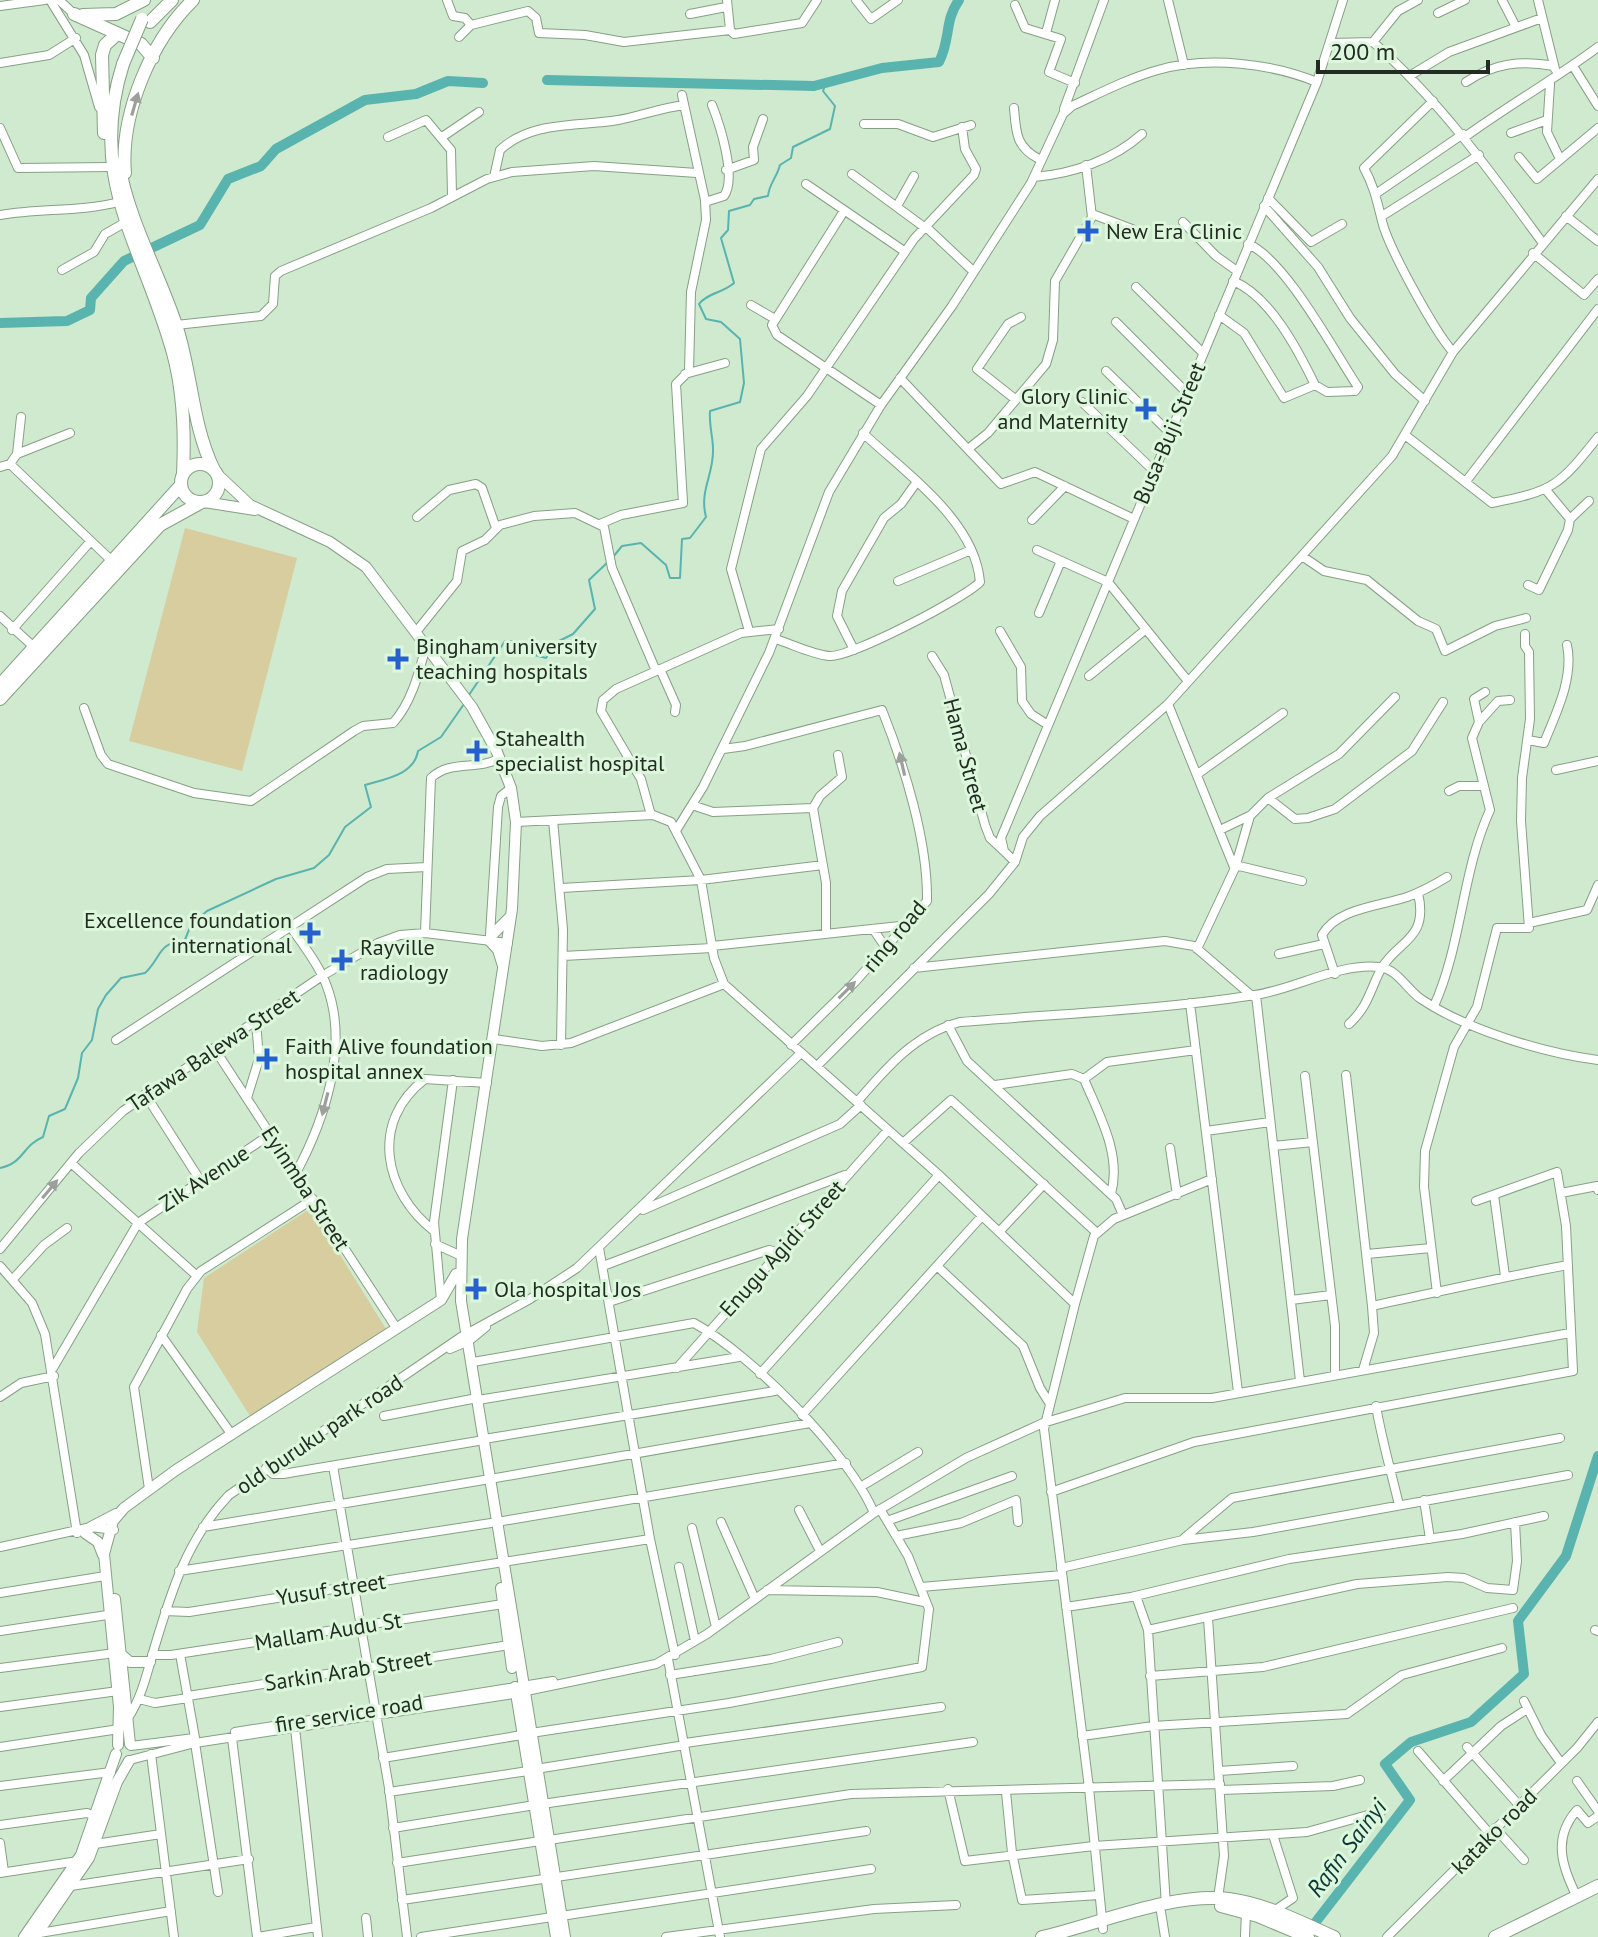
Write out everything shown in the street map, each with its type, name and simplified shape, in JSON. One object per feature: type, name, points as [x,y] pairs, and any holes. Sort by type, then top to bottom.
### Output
[{"type":"highway","points":[[74,14],[116,14],[144,0]]},
{"type":"highway","points":[[0,699],[154,531],[173,515],[202,502],[218,489],[215,472],[200,436],[190,375],[176,325],[146,261],[111,167],[112,111],[146,20],[159,0]]},
{"type":"highway","points":[[146,20],[172,0]]},
{"type":"highway","points":[[138,241],[126,222],[125,205],[126,143],[133,109],[153,58],[175,19],[193,0]]},
{"type":"highway","points":[[74,14],[145,47],[153,58]]},
{"type":"highway","points":[[110,147],[103,124],[102,55],[108,41],[117,34]]},
{"type":"highway","points":[[125,205],[117,140],[127,65]]},
{"type":"highway","points":[[146,261],[180,385],[185,433],[182,479],[185,496],[202,502]]},
{"type":"highway","points":[[0,684],[113,562],[195,464],[215,472]]},
{"type":"highway","points":[[1518,1933],[1598,1886]]},
{"type":"highway","points":[[1495,1937],[1518,1933],[1598,1892]]},
{"type":"highway","points":[[1042,1937],[1218,1898],[1331,1936]]},
{"type":"highway","points":[[1163,1909],[1216,1905],[1275,1915],[1308,1937]]},
{"type":"highway","points":[[1074,1937],[1102,1926]]},
{"type":"main road","points":[[215,472],[261,511]]},
{"type":"main road","points":[[202,502],[261,511],[316,534],[355,557],[376,577],[472,707],[500,758],[511,788],[516,822],[509,940],[462,1239],[461,1301],[519,1689],[551,1878],[556,1937]]},
{"type":"main road","points":[[504,970],[490,937],[505,925],[512,909]]},
{"type":"main road","points":[[462,1239],[457,1254],[456,1306],[473,1362],[475,1400]]},
{"type":"main road","points":[[114,1614],[100,1545],[84,1531],[124,1508],[441,1300],[456,1274]]},
{"type":"main road","points":[[441,1300],[450,1300],[456,1306]]},
{"type":"main road","points":[[129,1760],[121,1761],[127,1719],[114,1614],[110,1532],[137,1499]]},
{"type":"main road","points":[[104,1562],[110,1532],[124,1508]]},
{"type":"main road","points":[[500,1562],[509,1645],[519,1689]]},
{"type":"main road","points":[[119,1655],[130,1662],[151,1658]]},
{"type":"main road","points":[[29,1936],[95,1844],[111,1772],[124,1747],[119,1729],[119,1655]]},
{"type":"main road","points":[[29,1936],[71,1886],[129,1760]]},
{"type":"main road","points":[[556,1916],[565,1937]]},
{"type":"street","points":[[0,6],[47,0],[76,38],[90,69],[103,124]]},
{"type":"street","points":[[59,0],[74,14]]},
{"type":"street","points":[[447,0],[453,16],[465,18],[471,25]]},
{"type":"street","points":[[690,14],[726,4],[730,30],[734,34],[802,23],[817,0]]},
{"type":"street","points":[[856,0],[871,19],[898,0]]},
{"type":"street","points":[[1046,33],[1055,0]]},
{"type":"street","points":[[677,829],[723,749],[775,639],[829,492],[881,405],[1034,177],[1039,159],[1063,114],[1104,0]]},
{"type":"street","points":[[1168,0],[1184,65]]},
{"type":"street","name":"Busa-Buji Street","points":[[1004,851],[1001,838],[1317,82],[1332,43],[1343,0]]},
{"type":"street","points":[[1373,42],[1398,11],[1418,0]]},
{"type":"street","points":[[1438,13],[1465,0]]},
{"type":"street","points":[[1502,0],[1516,27]]},
{"type":"street","points":[[1538,0],[1554,66],[1547,120],[1548,139],[1560,159]]},
{"type":"street","points":[[1015,5],[1025,28],[1061,39],[1049,72],[1075,83]]},
{"type":"street","points":[[459,37],[471,25],[528,11],[536,18],[537,30],[545,35],[585,35],[624,42],[730,30]]},
{"type":"street","points":[[1411,75],[1429,61],[1542,18]]},
{"type":"street","points":[[0,63],[49,55],[76,38]]},
{"type":"street","points":[[1332,43],[1373,42],[1411,75],[1464,135],[1542,242]]},
{"type":"street","points":[[1377,193],[1506,107],[1554,81],[1598,47]]},
{"type":"street","points":[[1466,82],[1504,64],[1533,62],[1554,66]]},
{"type":"street","points":[[1063,114],[1078,103],[1150,72],[1184,65],[1262,67],[1317,82]]},
{"type":"street","points":[[1573,66],[1598,106]]},
{"type":"street","points":[[494,177],[500,150],[538,130],[566,123],[619,120],[683,100],[705,202],[704,235],[689,306],[690,365],[676,384],[683,503],[621,515],[600,524]]},
{"type":"street","points":[[1433,101],[1364,168],[1377,193],[1382,216],[1409,277],[1453,352]]},
{"type":"street","points":[[705,202],[728,193],[725,144],[712,105]]},
{"type":"street","points":[[1014,108],[1017,142],[1039,159]]},
{"type":"street","points":[[442,137],[479,112]]},
{"type":"street","points":[[726,170],[754,160],[753,147],[763,119]]},
{"type":"street","points":[[388,137],[426,120],[451,150],[452,195]]},
{"type":"street","points":[[1511,133],[1547,120]]},
{"type":"street","points":[[749,631],[731,569],[759,455],[827,367],[904,251],[975,172],[965,149],[967,126],[933,137],[898,124],[864,124]]},
{"type":"street","points":[[0,128],[18,168],[111,167]]},
{"type":"street","points":[[1519,157],[1537,179],[1598,128]]},
{"type":"street","points":[[1034,177],[1058,175],[1086,165],[1122,150],[1142,134]]},
{"type":"street","points":[[1382,216],[1479,155]]},
{"type":"street","points":[[968,449],[988,433],[1046,364],[1053,340],[1055,281],[1092,214],[1086,165]]},
{"type":"street","points":[[176,325],[261,316],[273,304],[277,273],[431,208],[494,177],[526,169],[594,166],[697,173]]},
{"type":"street","points":[[852,174],[924,226],[973,271]]},
{"type":"street","points":[[897,206],[914,176]]},
{"type":"street","points":[[817,1066],[989,894],[1015,862],[1023,837],[1040,816],[1168,704],[1392,456],[1453,352],[1542,242],[1598,179]]},
{"type":"street","points":[[806,184],[904,251]]},
{"type":"street","points":[[1266,202],[1311,242],[1342,224]]},
{"type":"street","points":[[1266,202],[1318,267],[1350,318],[1395,374],[1425,401]]},
{"type":"street","points":[[0,215],[25,210],[125,205]]},
{"type":"street","points":[[844,211],[772,325],[777,335],[881,405]]},
{"type":"street","points":[[1092,214],[1132,229]]},
{"type":"street","points":[[1566,216],[1597,239]]},
{"type":"street","points":[[62,270],[94,252],[105,234],[126,222]]},
{"type":"street","points":[[1183,222],[1216,256],[1237,271]]},
{"type":"street","points":[[1233,281],[1246,286],[1267,308],[1315,385],[1327,392],[1355,391],[1358,387],[1283,274],[1264,250],[1248,244]]},
{"type":"street","points":[[1533,253],[1584,295],[1598,279]]},
{"type":"street","points":[[1136,287],[1203,353]]},
{"type":"street","points":[[751,305],[775,319]]},
{"type":"street","points":[[1467,480],[1598,309]]},
{"type":"street","points":[[1219,315],[1244,333],[1284,398],[1315,385]]},
{"type":"street","points":[[1015,399],[977,369],[1008,324],[1021,317]]},
{"type":"street","points":[[1116,322],[1186,392]]},
{"type":"street","points":[[684,375],[725,363]]},
{"type":"street","points":[[1106,371],[1170,433]]},
{"type":"street","points":[[900,378],[1001,484],[1035,472],[1134,519]]},
{"type":"street","points":[[1082,402],[1154,471]]},
{"type":"street","points":[[0,467],[10,464],[17,454],[21,417]]},
{"type":"street","points":[[17,454],[70,433]]},
{"type":"street","points":[[775,639],[829,656],[854,650],[975,587],[980,577],[971,550],[954,519],[863,433]]},
{"type":"street","points":[[1405,435],[1467,480],[1492,503],[1546,490],[1563,482],[1598,437]]},
{"type":"street","points":[[10,464],[113,562]]},
{"type":"street","points":[[854,650],[837,616],[842,591],[884,518],[901,504],[916,483]]},
{"type":"street","points":[[417,517],[449,490],[476,484],[482,488],[496,528]]},
{"type":"street","points":[[1032,520],[1065,486]]},
{"type":"street","points":[[1546,490],[1570,519]]},
{"type":"street","points":[[1528,585],[1539,590],[1568,530],[1570,519],[1589,501]]},
{"type":"street","points":[[416,632],[457,581],[462,551],[485,540],[505,523],[575,513],[600,524],[605,531],[612,568],[676,705],[675,712]]},
{"type":"street","points":[[12,630],[90,542]]},
{"type":"street","points":[[898,581],[971,550]]},
{"type":"street","points":[[1037,550],[1108,582],[1187,680]]},
{"type":"street","points":[[1302,556],[1324,571],[1367,580],[1418,621],[1436,629],[1445,651],[1495,626],[1526,618]]},
{"type":"street","points":[[1039,613],[1061,561]]},
{"type":"street","points":[[0,616],[35,648]]},
{"type":"street","points":[[651,815],[641,779],[601,707],[616,689],[658,670],[749,631],[779,629]]},
{"type":"street","points":[[1089,676],[1145,630]]},
{"type":"street","points":[[1000,631],[1021,667],[1022,701],[1031,714],[1048,725]]},
{"type":"street","points":[[1437,1293],[1425,1151],[1454,1047],[1471,1022],[1497,928],[1529,928],[1521,821],[1528,740],[1529,652],[1525,646],[1525,634]]},
{"type":"street","points":[[1528,740],[1544,743],[1564,690],[1570,658],[1567,645]]},
{"type":"street","points":[[84,708],[101,755],[108,764],[194,793],[244,802],[255,799],[354,731],[393,723],[402,713],[426,646]]},
{"type":"street","name":"Hama Street","points":[[932,656],[944,675],[985,825],[990,838],[1004,851]]},
{"type":"street","points":[[1479,722],[1474,699],[1485,692]]},
{"type":"street","points":[[1220,830],[1250,816],[1268,798],[1339,754],[1395,697]]},
{"type":"street","points":[[1434,1006],[1453,958],[1470,872],[1483,821],[1490,810],[1472,738],[1479,722],[1498,701],[1510,700]]},
{"type":"street","points":[[1268,798],[1295,819],[1335,809],[1412,751],[1443,702]]},
{"type":"street","points":[[1168,704],[1235,866]]},
{"type":"street","name":"ring road","points":[[723,749],[754,744],[882,710],[899,751],[928,878],[927,901],[909,925],[791,1045]]},
{"type":"street","points":[[1199,773],[1283,713]]},
{"type":"street","points":[[826,933],[823,865],[813,808],[820,796],[842,777],[838,755]]},
{"type":"street","points":[[425,933],[431,778],[444,769],[484,765],[500,758]]},
{"type":"street","points":[[1556,770],[1598,761]]},
{"type":"street","points":[[1449,791],[1459,786],[1484,786]]},
{"type":"street","points":[[490,937],[498,807],[501,796],[511,788]]},
{"type":"street","points":[[666,818],[690,806],[713,812],[813,808]]},
{"type":"street","points":[[516,822],[651,815],[666,818],[677,829],[701,880],[712,947],[724,984],[939,1175],[1075,1304]]},
{"type":"street","points":[[1197,949],[1235,866],[1250,816]]},
{"type":"street","points":[[553,820],[561,888],[561,1045]]},
{"type":"street","points":[[1004,851],[1015,862]]},
{"type":"street","points":[[561,888],[701,880],[823,865]]},
{"type":"street","points":[[1235,866],[1302,881]]},
{"type":"street","points":[[116,1040],[290,926],[379,872],[427,867]]},
{"type":"street","points":[[1335,974],[1323,932],[1347,915],[1418,893],[1447,877]]},
{"type":"street","points":[[1529,923],[1587,910],[1598,885]]},
{"type":"street","points":[[1349,1024],[1363,1012],[1382,968],[1413,935],[1420,913],[1418,893]]},
{"type":"street","points":[[563,956],[712,947],[909,925]]},
{"type":"street","points":[[290,926],[322,976],[333,1014],[331,1079],[323,1115],[296,1173]]},
{"type":"street","points":[[873,929],[886,948]]},
{"type":"street","name":"Tafawa Balewa Street","points":[[0,1249],[71,1163],[145,1094],[322,976],[389,937],[425,933],[509,940]]},
{"type":"street","points":[[914,968],[1165,941],[1197,949],[1254,995],[1300,1381]]},
{"type":"street","points":[[1279,954],[1324,944]]},
{"type":"street","points":[[639,1212],[840,1124],[891,1063],[915,1043],[948,1025],[1254,995],[1335,974],[1382,968],[1434,1006],[1471,1022],[1557,1053],[1598,1060]]},
{"type":"street","points":[[494,1039],[542,1046],[561,1045],[594,1037],[724,984]]},
{"type":"street","points":[[1190,1003],[1238,1392]]},
{"type":"street","points":[[247,1098],[259,1059],[256,1021]]},
{"type":"street","points":[[948,1025],[967,1061],[1111,1194],[1123,1215]]},
{"type":"street","name":"Eyinmba Street","points":[[214,1048],[397,1329]]},
{"type":"street","points":[[1084,1079],[1107,1062],[1196,1050]]},
{"type":"street","name":"old buruku park road","points":[[127,1719],[139,1699],[179,1571],[203,1527],[229,1495],[446,1350],[555,1284],[639,1212],[801,1053]]},
{"type":"street","points":[[995,1085],[1072,1074],[1084,1079],[1111,1145],[1115,1175],[1111,1194]]},
{"type":"street","points":[[1346,1075],[1374,1333],[1363,1370]]},
{"type":"street","points":[[1305,1076],[1331,1295],[1335,1375]]},
{"type":"street","points":[[434,1231],[416,1217],[400,1195],[389,1164],[388,1140],[400,1107],[421,1082],[435,1077],[487,1083]]},
{"type":"street","points":[[441,1300],[434,1231],[453,1080]]},
{"type":"street","points":[[145,1094],[200,1180]]},
{"type":"street","points":[[903,1143],[951,1100],[1097,1233]]},
{"type":"street","points":[[1206,1131],[1270,1122]]},
{"type":"street","name":"Enugu Agidi Street","points":[[677,1368],[888,1130]]},
{"type":"street","name":"Zik Avenue","points":[[138,1223],[271,1134]]},
{"type":"street","points":[[1273,1146],[1313,1142]]},
{"type":"street","points":[[1170,1148],[1177,1195]]},
{"type":"street","points":[[71,1163],[197,1276]]},
{"type":"street","points":[[1051,1492],[1194,1442],[1573,1371],[1568,1265],[1557,1172],[1476,1201]]},
{"type":"street","points":[[603,1266],[849,1173]]},
{"type":"street","points":[[760,1374],[939,1175]]},
{"type":"street","points":[[1102,1926],[1089,1788],[1043,1423],[1097,1233],[1123,1215],[1212,1179]]},
{"type":"street","points":[[999,1232],[1044,1184]]},
{"type":"street","points":[[1561,1193],[1597,1186],[1598,1190]]},
{"type":"street","points":[[1494,1195],[1505,1276]]},
{"type":"street","points":[[149,1489],[134,1387],[161,1335],[197,1276],[313,1199]]},
{"type":"street","points":[[802,1415],[982,1216]]},
{"type":"street","points":[[0,1397],[21,1383],[54,1372],[138,1223]]},
{"type":"street","points":[[13,1279],[44,1245],[67,1228]]},
{"type":"street","points":[[435,1244],[457,1254]]},
{"type":"street","points":[[599,1248],[671,1657],[670,1675],[719,1933]]},
{"type":"street","points":[[1367,1254],[1431,1248]]},
{"type":"street","points":[[609,1302],[769,1250],[777,1252]]},
{"type":"street","points":[[1372,1306],[1568,1265]]},
{"type":"street","points":[[0,1266],[40,1318],[54,1372],[84,1531]]},
{"type":"street","points":[[938,1267],[1023,1346],[1050,1404]]},
{"type":"street","points":[[1291,1300],[1331,1295]]},
{"type":"street","points":[[383,1758],[678,1708],[729,1703],[922,1667],[930,1616],[921,1587],[887,1521],[846,1463],[810,1423],[760,1374],[708,1331],[694,1323],[473,1362]]},
{"type":"street","name":"fire service road","points":[[124,1747],[195,1741],[636,1669],[671,1657],[877,1511],[966,1458],[1043,1423],[1138,1396],[1212,1398],[1570,1333]]},
{"type":"street","points":[[161,1335],[232,1435]]},
{"type":"street","points":[[384,1416],[739,1357]]},
{"type":"street","points":[[266,1468],[277,1475],[775,1391]]},
{"type":"street","points":[[1376,1406],[1384,1458],[1391,1467],[1399,1505]]},
{"type":"street","points":[[203,1527],[634,1456],[810,1423]]},
{"type":"street","points":[[1183,1540],[1232,1498],[1560,1438]]},
{"type":"street","points":[[862,1486],[918,1452]]},
{"type":"street","points":[[179,1571],[494,1523],[846,1463]]},
{"type":"street","points":[[333,1466],[389,1792],[407,1937]]},
{"type":"street","points":[[921,1587],[1061,1572],[1183,1540],[1253,1532],[1568,1475]]},
{"type":"street","points":[[887,1521],[1012,1476]]},
{"type":"street","points":[[896,1536],[961,1523],[1016,1500],[1018,1522]]},
{"type":"street","points":[[1424,1500],[1430,1539]]},
{"type":"street","points":[[799,1510],[820,1551]]},
{"type":"street","points":[[1066,1607],[1136,1596],[1289,1559],[1430,1539],[1544,1516]]},
{"type":"street","points":[[721,1522],[755,1599]]},
{"type":"street","points":[[1148,1630],[1357,1584],[1448,1577],[1464,1578],[1487,1588],[1513,1590],[1517,1561],[1515,1522]]},
{"type":"street","points":[[692,1528],[716,1627]]},
{"type":"street","points":[[0,1547],[84,1531],[110,1532]]},
{"type":"street","name":"Yusuf street","points":[[165,1611],[189,1612],[650,1539]]},
{"type":"street","points":[[679,1567],[695,1641]]},
{"type":"street","points":[[0,1593],[105,1576]]},
{"type":"street","points":[[766,1590],[877,1592],[924,1602]]},
{"type":"street","points":[[1136,1596],[1148,1630],[1165,1937]]},
{"type":"street","name":"Mallam Audu St","points":[[151,1658],[503,1604]]},
{"type":"street","points":[[1150,1676],[1263,1667],[1513,1608]]},
{"type":"street","points":[[0,1631],[114,1614]]},
{"type":"street","points":[[1208,1618],[1223,1840],[1218,1898]]},
{"type":"street","points":[[670,1675],[771,1659],[838,1642]]},
{"type":"street","name":"Sarkin Arab Street","points":[[139,1699],[155,1703],[509,1645]]},
{"type":"street","points":[[1082,1736],[1153,1726],[1347,1714],[1402,1675],[1502,1648]]},
{"type":"street","points":[[180,1654],[218,1892]]},
{"type":"street","points":[[0,1668],[119,1655]]},
{"type":"street","points":[[0,1707],[118,1691]]},
{"type":"street","points":[[1443,1781],[1470,1750],[1526,1705],[1561,1763]]},
{"type":"street","points":[[389,1792],[941,1707]]},
{"type":"street","points":[[129,1760],[195,1741],[295,1728],[373,1712]]},
{"type":"street","name":"katako road","points":[[1387,1937],[1598,1722]]},
{"type":"street","points":[[232,1738],[258,1937],[317,1932],[295,1728]]},
{"type":"street","points":[[0,1747],[119,1729]]},
{"type":"street","points":[[393,1828],[690,1780],[973,1742]]},
{"type":"street","points":[[1470,1750],[1518,1804]]},
{"type":"street","points":[[1418,1751],[1443,1781],[1524,1860]]},
{"type":"street","points":[[151,1754],[174,1937]]},
{"type":"street","points":[[1219,1771],[1293,1766]]},
{"type":"street","points":[[0,1786],[111,1772]]},
{"type":"street","points":[[397,1863],[851,1794],[948,1789],[1006,1792],[1156,1786],[1333,1786],[1360,1780]]},
{"type":"street","points":[[1577,1781],[1598,1814],[1588,1823],[1577,1810],[1566,1822],[1560,1859],[1577,1897]]},
{"type":"street","points":[[948,1789],[965,1861],[1012,1853],[1094,1846],[1223,1840],[1307,1832],[1382,1811]]},
{"type":"street","points":[[1006,1792],[1012,1853],[1022,1900],[1099,1895]]},
{"type":"street","points":[[0,1825],[87,1813],[100,1818]]},
{"type":"street","points":[[402,1900],[866,1831]]},
{"type":"street","points":[[95,1844],[161,1834]]},
{"type":"street","points":[[1273,1835],[1293,1898],[1275,1915]]},
{"type":"street","points":[[0,1843],[2,1872],[81,1863]]},
{"type":"street","points":[[71,1886],[249,1859]]},
{"type":"street","points":[[421,1937],[871,1869]]},
{"type":"street","points":[[666,1937],[719,1933],[874,1909],[956,1905]]},
{"type":"street","points":[[29,1936],[171,1911]]},
{"type":"street","points":[[1245,1937],[1246,1911]]},
{"type":"street","points":[[366,1918],[368,1937]]},
{"type":"shaded area","points":[[185,528],[297,558],[242,771],[129,741]]},
{"type":"shaded area","points":[[311,1208],[386,1329],[250,1416],[197,1332],[204,1278]]},
{"type":"waterway","points":[[547,80],[814,86],[882,68],[939,62],[951,15],[959,0]]},
{"type":"waterway","points":[[0,323],[67,321],[90,310],[91,298],[124,261],[200,225],[228,179],[261,166],[276,149],[365,100],[416,94],[448,81],[483,83]]},
{"type":"waterway","points":[[613,557],[622,546],[641,543],[666,565],[670,578],[680,578],[682,539],[690,538],[706,517],[704,499],[713,458],[710,411],[740,402],[744,383],[740,339],[721,322],[706,319],[699,304],[706,297],[734,283],[721,238],[728,230],[729,211],[768,196],[780,165],[791,158],[793,147],[830,129],[835,106],[823,91],[826,83]]},
{"type":"waterway","points":[[469,695],[505,641],[517,641],[531,654],[546,658],[557,642],[573,634],[595,609],[589,580],[609,561]]},
{"type":"waterway","points":[[0,1168],[14,1162],[43,1137],[49,1116],[65,1109],[78,1078],[82,1053],[92,1040],[98,1009],[121,978],[145,973],[169,944],[184,942],[191,925],[207,911],[276,879],[314,868],[329,855],[345,827],[371,807],[365,785],[405,771],[418,751],[441,737],[464,704]]},
{"type":"waterway","name":"Rafin Sainyi","points":[[1308,1932],[1410,1800],[1385,1764],[1411,1742],[1471,1722],[1524,1674],[1518,1621],[1566,1556],[1598,1456]]},
{"type":"place","name":"New Era Clinic","points":[[1088,231]]},
{"type":"place","name":"Glory Clinic and Maternity","points":[[1146,409]]},
{"type":"place","name":"Bingham university teaching hospitals","points":[[398,659]]},
{"type":"place","name":"Stahealth specialist hospital","points":[[477,751]]},
{"type":"place","name":"Excellence foundation international","points":[[310,933]]},
{"type":"place","name":"Rayville radiology","points":[[342,960]]},
{"type":"place","name":"Faith Alive foundation hospital annex","points":[[267,1059]]},
{"type":"place","name":"Ola hospital Jos","points":[[476,1289]]}]
